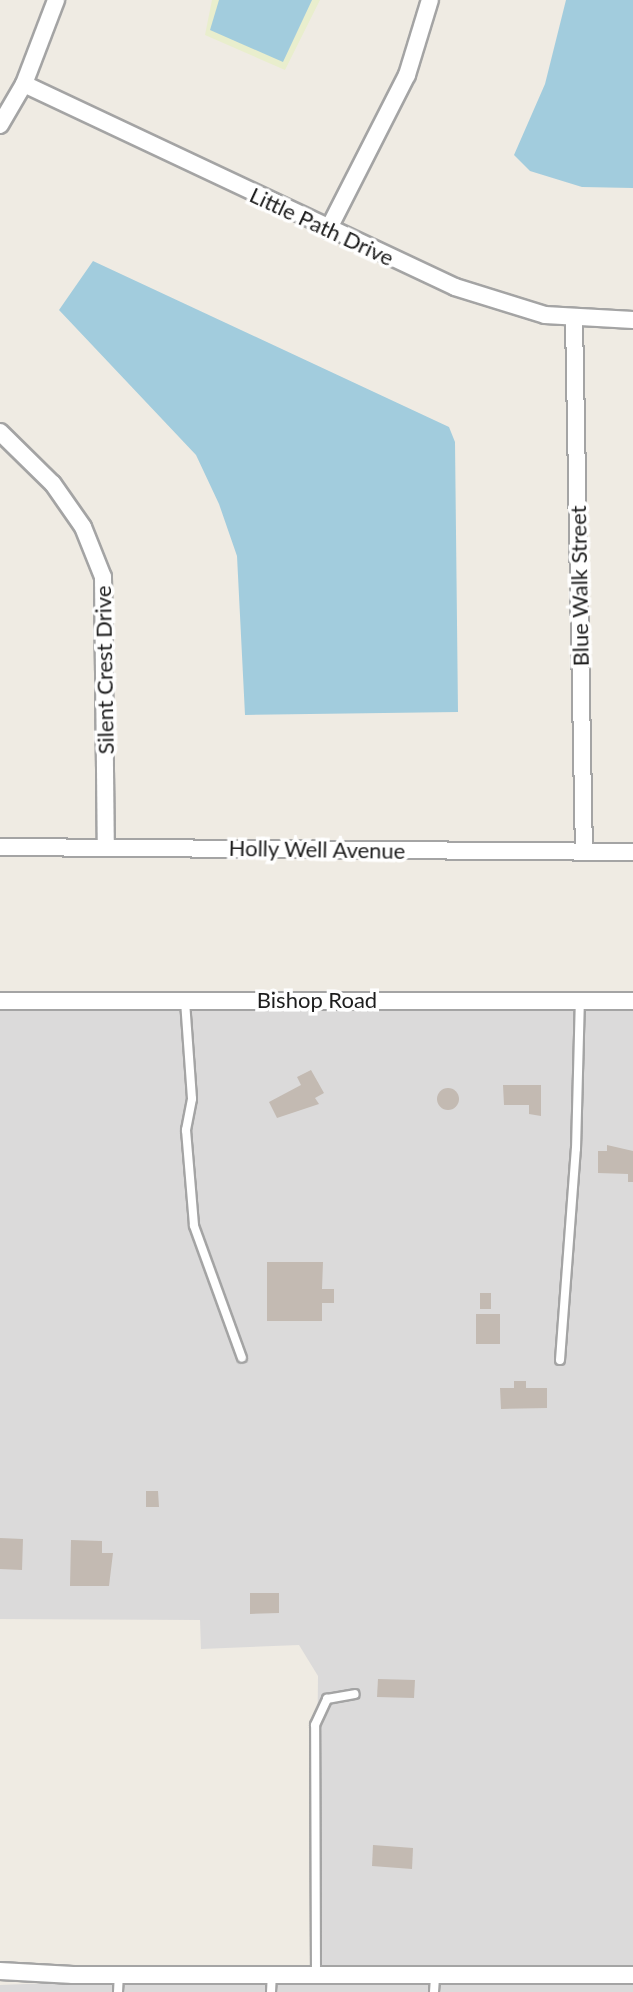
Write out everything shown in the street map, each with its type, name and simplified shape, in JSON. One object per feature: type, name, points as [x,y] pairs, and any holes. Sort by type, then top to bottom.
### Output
[{"type":"street","points":[[0,125],[24,84],[56,0]]},
{"type":"street","points":[[328,230],[407,75],[430,0]]},
{"type":"street","name":"Little Path Drive","points":[[24,84],[328,230],[469,293],[513,309],[574,319],[633,320]]},
{"type":"street","name":"Blue Walk Street","points":[[574,319],[584,852]]},
{"type":"street","name":"Silent Crest Drive","points":[[0,432],[53,484],[83,527],[103,577],[106,847]]},
{"type":"street","name":"Holly Well Avenue","points":[[0,847],[633,852]]},
{"type":"street","name":"Bishop Road","points":[[0,1001],[633,1001]]},
{"type":"street","points":[[0,1971],[118,1984],[272,1984],[316,1975],[434,1984],[633,1975]]},
{"type":"lane","points":[[185,1000],[192,1099],[186,1130],[194,1226],[242,1358]]},
{"type":"lane","points":[[560,1360],[576,1149],[580,1000]]},
{"type":"lane","points":[[316,1975],[315,1725],[327,1699],[355,1694]]},
{"type":"shaded area","points":[[633,1010],[633,1966],[315,1966],[318,1676],[299,1645],[201,1649],[200,1620],[0,1619],[0,1011]]},
{"type":"shaded area","points":[[51,1983],[633,1984],[633,1992],[0,1992],[0,1985]]},
{"type":"green space","points":[[212,0],[320,0],[285,70],[205,35]]},
{"type":"water","points":[[219,0],[312,0],[283,62],[210,30]]},
{"type":"water","points":[[566,0],[633,0],[633,188],[582,187],[530,171],[514,155],[545,84]]},
{"type":"water","points":[[93,261],[449,427],[455,442],[458,712],[245,715],[237,556],[219,504],[196,455],[59,310]]},
{"type":"building","points":[[311,1070],[324,1093],[315,1098],[319,1104],[277,1118],[269,1102],[301,1085],[297,1077]]},
{"type":"building","points":[[503,1085],[541,1085],[541,1116],[529,1114],[529,1105],[504,1105]]},
{"type":"building","points":[[448,1088],[456,1091],[459,1099],[456,1107],[448,1110],[440,1107],[437,1099],[440,1091]]},
{"type":"building","points":[[607,1145],[633,1151],[633,1182],[628,1182],[628,1174],[598,1173],[598,1151],[607,1151]]},
{"type":"building","points":[[267,1262],[323,1262],[322,1289],[334,1289],[334,1303],[322,1303],[322,1321],[267,1321]]},
{"type":"building","points":[[480,1293],[491,1293],[491,1309],[480,1309]]},
{"type":"building","points":[[476,1314],[500,1314],[500,1344],[476,1344]]},
{"type":"building","points":[[514,1381],[526,1381],[526,1388],[547,1388],[547,1408],[501,1409],[500,1388],[514,1388]]},
{"type":"building","points":[[146,1491],[158,1491],[159,1507],[146,1507]]},
{"type":"building","points":[[0,1538],[23,1539],[22,1570],[0,1569]]},
{"type":"building","points":[[71,1540],[102,1541],[102,1553],[113,1553],[109,1586],[70,1586]]},
{"type":"building","points":[[250,1593],[279,1593],[279,1613],[250,1614]]},
{"type":"building","points":[[378,1679],[415,1680],[414,1698],[377,1697]]},
{"type":"building","points":[[373,1845],[413,1848],[412,1869],[372,1866]]}]
